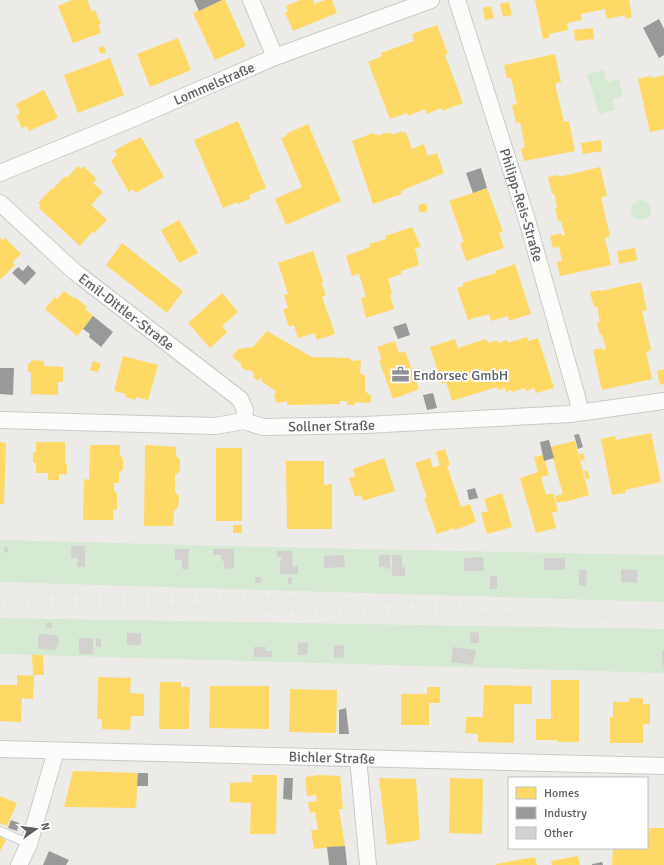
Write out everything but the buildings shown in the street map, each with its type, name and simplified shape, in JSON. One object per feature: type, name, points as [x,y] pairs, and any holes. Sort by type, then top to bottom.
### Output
[{"type":"street","points":[[251,0],[275,57]]},
{"type":"street","name":"Lommelstraße","points":[[0,173],[148,112],[275,57],[431,0]]},
{"type":"street","name":"Philipp-Reis-Straße","points":[[457,0],[527,220],[580,412]]},
{"type":"street","name":"Emil-Dittler-Straße","points":[[0,203],[74,272],[240,399],[245,410],[244,421]]},
{"type":"street","name":"Sollner Straße","points":[[0,420],[215,426],[244,421],[263,427],[366,425],[570,414],[664,401]]},
{"type":"street","name":"Bichler Straße","points":[[0,749],[664,766]]},
{"type":"street","points":[[19,865],[29,844],[56,751]]},
{"type":"street","points":[[358,758],[368,865]]},
{"type":"lane","points":[[0,831],[29,844]]},
{"type":"green space","points":[[604,70],[607,82],[619,79],[623,96],[613,99],[615,110],[599,114],[587,74]]},
{"type":"green space","points":[[637,200],[645,200],[651,206],[651,214],[645,220],[637,220],[631,214],[631,206]]},
{"type":"green space","points":[[0,540],[664,555],[664,602],[0,582]]},
{"type":"green space","points":[[0,618],[664,629],[664,673],[0,654]]},
{"type":"railway","points":[[0,592],[664,608]]},
{"type":"railway","points":[[0,602],[664,619]]},
{"type":"place","name":"Endorsec GmbH","points":[[400,375]]}]
